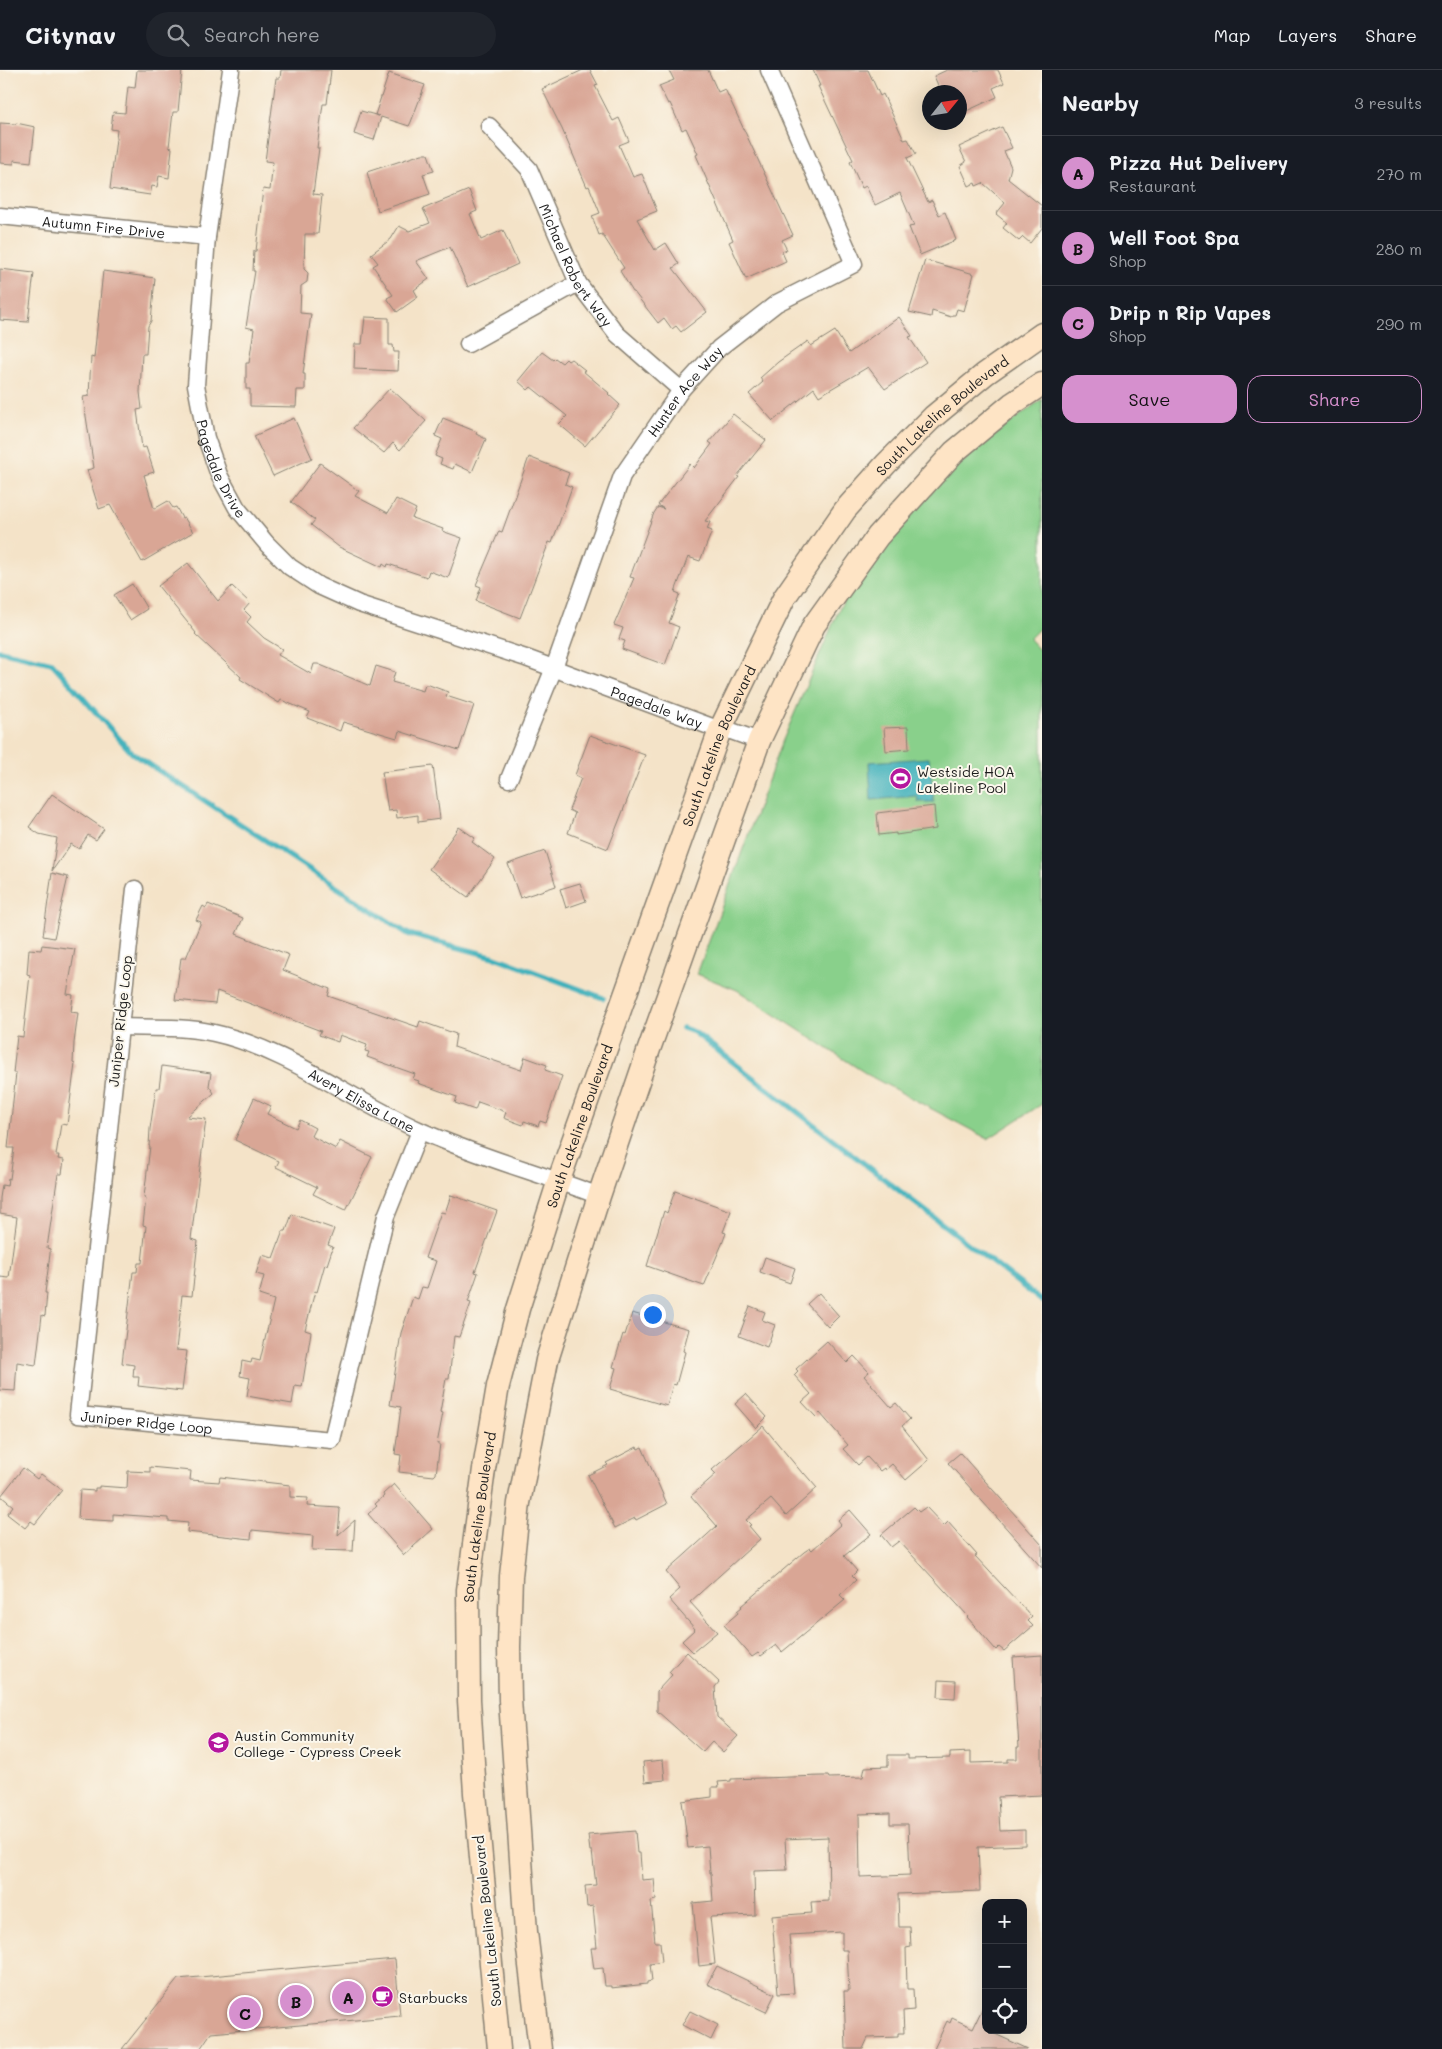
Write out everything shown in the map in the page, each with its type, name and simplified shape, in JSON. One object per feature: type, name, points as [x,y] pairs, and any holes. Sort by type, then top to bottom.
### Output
[{"type":"main road","name":"South Lakeline Boulevard","points":[[499,2049],[474,1793],[469,1700],[468,1590],[484,1469],[498,1386],[518,1309],[559,1180],[720,730],[784,598],[845,510],[886,464],[933,416],[985,374],[1042,334]]},
{"type":"main road","points":[[540,2049],[526,1932],[510,1700],[511,1576],[519,1503],[547,1360],[599,1196],[759,741],[814,625],[878,536],[954,452],[1012,404],[1042,384]]},
{"type":"street","name":"Pagedale Drive","points":[[231,70],[207,236],[196,385],[206,438],[219,475],[237,508],[255,530],[290,567],[319,586],[359,604],[554,668]]},
{"type":"street","name":"Hunter Ace Way","points":[[509,779],[554,668],[622,476],[681,390],[719,348],[777,303],[854,264],[769,70]]},
{"type":"street","name":"Michael Robert Way","points":[[489,126],[529,169],[578,283],[617,334],[681,390]]},
{"type":"street","name":"Autumn Fire Drive","points":[[0,216],[207,236]]},
{"type":"street","points":[[468,344],[578,283]]},
{"type":"street","name":"Pagedale Way","points":[[554,668],[720,730],[723,728],[759,741]]},
{"type":"street","name":"Juniper Ridge Loop","points":[[136,889],[119,1027],[78,1415],[332,1440],[386,1216],[420,1131]]},
{"type":"street","name":"Avery Elissa Lane","points":[[119,1027],[180,1028],[214,1033],[263,1049],[420,1131],[599,1196]]},
{"type":"green space","points":[[1042,399],[1042,626],[1029,639],[1042,653],[1042,1104],[988,1139],[870,1076],[737,990],[697,974],[783,740],[840,607],[890,538],[942,480],[985,442]]},
{"type":"water","name":"Westside HOA Lakeline Pool","points":[[929,758],[934,802],[918,802],[917,796],[871,800],[869,762]]},
{"type":"building","points":[[137,70],[182,70],[178,112],[173,112],[169,147],[172,148],[169,178],[159,176],[157,187],[152,186],[150,195],[110,189],[117,130],[111,129],[113,112],[125,113],[128,87],[135,88]]},
{"type":"building","points":[[281,70],[331,70],[327,104],[323,104],[313,194],[322,195],[318,234],[305,234],[304,269],[308,273],[307,282],[301,286],[300,313],[311,314],[303,374],[305,374],[305,390],[297,390],[296,407],[250,406],[250,389],[246,389],[246,363],[249,363],[254,329],[246,327],[255,271],[253,271],[254,251],[256,251],[263,189],[270,190],[273,162],[265,161],[276,78],[280,78]]},
{"type":"building","points":[[583,70],[590,70],[598,85],[595,86],[613,121],[619,118],[629,141],[619,145],[633,177],[642,174],[657,211],[637,219],[655,250],[666,243],[679,264],[673,268],[707,312],[681,332],[676,326],[672,329],[664,318],[658,323],[633,292],[620,271],[624,268],[602,234],[599,235],[592,216],[600,213],[542,89]]},
{"type":"building","points":[[669,70],[708,70],[718,92],[725,89],[793,235],[782,240],[787,250],[782,252],[786,261],[746,279],[729,242],[733,240],[696,155],[698,154],[686,128],[682,130],[670,103],[668,104],[659,86],[674,80]]},
{"type":"building","points":[[813,70],[868,70],[880,96],[883,94],[904,140],[908,139],[916,154],[907,158],[928,202],[932,200],[939,215],[945,212],[956,240],[920,255],[909,227],[914,226],[900,193],[875,205],[866,186],[862,188],[850,162],[853,160],[818,86],[820,86]]},
{"type":"building","points":[[947,70],[998,70],[1004,83],[993,88],[997,97],[967,111],[967,85],[938,85],[934,76]]},
{"type":"building","points":[[389,73],[425,85],[409,126],[381,117],[374,140],[354,134],[361,111],[375,115]]},
{"type":"building","points":[[0,123],[16,123],[35,127],[31,162],[14,160],[14,164],[0,163]]},
{"type":"building","points":[[1002,127],[1012,148],[1004,151],[1011,167],[1008,179],[1042,206],[1042,228],[1030,243],[1023,237],[1019,241],[1003,228],[1007,223],[996,214],[1005,203],[983,183],[976,186],[975,183],[969,186],[960,166],[966,162],[959,147]]},
{"type":"building","points":[[422,154],[428,154],[434,171],[423,174],[430,194],[378,211],[367,172]]},
{"type":"building","points":[[469,190],[477,211],[470,214],[481,240],[503,230],[518,264],[468,287],[450,247],[416,261],[429,279],[414,290],[418,297],[397,312],[387,298],[393,295],[373,266],[378,263],[371,254],[391,239],[399,226],[409,231],[430,223],[423,209]]},
{"type":"building","points":[[925,260],[974,274],[964,311],[957,309],[955,315],[951,317],[932,311],[931,317],[909,312]]},
{"type":"building","points":[[0,269],[34,273],[28,322],[0,320]]},
{"type":"building","points":[[103,271],[155,278],[146,354],[142,354],[140,392],[142,409],[137,410],[142,448],[146,447],[154,472],[144,475],[154,509],[168,501],[173,508],[176,507],[193,532],[142,562],[110,505],[99,509],[87,470],[94,468],[83,397],[89,396],[91,357],[94,358]]},
{"type":"building","points":[[365,317],[389,318],[389,345],[393,345],[394,352],[399,352],[398,371],[354,369],[355,344],[362,344]]},
{"type":"building","points":[[899,317],[912,336],[909,337],[926,362],[885,389],[868,367],[819,396],[814,388],[773,421],[749,394],[763,382],[760,378],[778,362],[808,341],[811,346],[835,331],[849,353]]},
{"type":"building","points":[[542,352],[553,360],[555,358],[562,363],[566,359],[568,361],[571,359],[585,370],[583,371],[620,405],[585,446],[559,424],[567,416],[531,387],[528,390],[518,381]]},
{"type":"building","points":[[390,388],[426,421],[400,450],[393,443],[384,453],[353,428]]},
{"type":"building","points":[[733,414],[766,440],[737,476],[739,477],[705,521],[710,522],[707,529],[712,531],[700,561],[688,557],[675,592],[680,594],[669,623],[679,627],[665,665],[622,649],[625,641],[619,639],[623,628],[614,625],[634,578],[630,577],[654,513],[658,507],[664,509],[658,505],[690,464],[694,468],[712,444],[709,442]]},
{"type":"building","points":[[294,418],[312,458],[273,476],[254,436]]},
{"type":"building","points":[[443,418],[477,432],[476,434],[486,439],[472,472],[455,464],[453,469],[440,464],[442,459],[435,456],[442,439],[435,436]]},
{"type":"building","points":[[529,457],[569,473],[565,484],[572,487],[552,543],[549,542],[520,618],[476,601],[481,587],[476,585],[499,531],[502,532]]},
{"type":"building","points":[[320,463],[359,491],[355,496],[388,513],[396,499],[416,509],[412,518],[462,538],[448,578],[429,571],[427,577],[388,564],[387,567],[383,564],[382,567],[339,547],[311,525],[315,520],[291,502]]},
{"type":"building","points":[[188,563],[218,601],[232,586],[250,603],[244,610],[251,617],[247,622],[264,638],[282,649],[278,655],[311,674],[314,664],[318,664],[370,686],[376,666],[395,672],[392,682],[423,691],[425,685],[429,685],[448,692],[446,696],[474,705],[459,750],[399,731],[397,738],[343,722],[340,731],[307,718],[310,712],[281,700],[279,703],[240,679],[241,677],[195,634],[158,586]]},
{"type":"building","points":[[132,584],[147,609],[130,620],[114,595]]},
{"type":"building","points":[[908,727],[909,749],[886,751],[884,728]]},
{"type":"building","points":[[590,735],[645,755],[608,849],[568,833],[575,813],[569,810],[581,778],[575,775]]},
{"type":"building","points":[[433,766],[440,819],[418,822],[418,815],[397,818],[396,810],[388,811],[382,772]]},
{"type":"building","points":[[52,794],[104,829],[96,840],[88,835],[79,849],[71,844],[52,871],[57,838],[39,834],[29,827]]},
{"type":"building","points":[[934,806],[936,829],[896,835],[896,833],[879,835],[877,813]]},
{"type":"building","points":[[459,827],[475,838],[472,842],[495,859],[468,897],[429,869]]},
{"type":"building","points":[[545,851],[556,886],[520,898],[508,864]]},
{"type":"building","points":[[52,873],[68,877],[54,938],[43,936]]},
{"type":"building","points":[[580,883],[586,901],[566,908],[560,889]]},
{"type":"building","points":[[208,904],[243,918],[236,934],[289,955],[283,970],[330,989],[328,996],[418,1027],[420,1021],[456,1034],[454,1047],[521,1070],[525,1057],[547,1065],[545,1070],[562,1076],[546,1123],[540,1121],[538,1126],[524,1121],[523,1125],[504,1118],[506,1112],[478,1102],[475,1110],[455,1103],[457,1097],[418,1083],[419,1081],[413,1079],[415,1074],[367,1057],[369,1052],[365,1051],[367,1045],[340,1035],[338,1042],[319,1035],[321,1031],[217,991],[215,1004],[175,1000],[181,958],[186,958],[201,922],[196,920],[203,906],[206,908]]},
{"type":"building","points":[[42,945],[75,949],[67,994],[73,995],[71,1012],[78,1013],[74,1043],[73,1063],[75,1064],[67,1125],[61,1124],[56,1155],[59,1155],[58,1159],[64,1160],[62,1174],[58,1174],[47,1248],[50,1249],[50,1254],[45,1293],[47,1293],[45,1316],[42,1315],[36,1365],[17,1362],[15,1391],[0,1390],[0,1277],[9,1278],[17,1217],[0,1214],[0,1198],[2,1185],[7,1186],[8,1178],[10,1179],[14,1148],[8,1148],[16,1073],[13,1073],[17,1036],[23,1037],[30,975],[27,974],[29,949],[41,950]]},
{"type":"building","points":[[162,1066],[211,1073],[209,1086],[214,1093],[187,1117],[206,1119],[191,1239],[198,1241],[192,1296],[182,1295],[176,1350],[187,1351],[182,1391],[138,1386],[139,1377],[133,1377],[134,1365],[122,1363],[133,1272],[137,1272],[138,1263],[142,1263],[146,1226],[143,1225],[146,1198],[144,1197],[150,1129],[156,1088],[159,1088]]},
{"type":"building","points":[[254,1098],[271,1106],[267,1114],[296,1128],[300,1120],[315,1128],[311,1136],[336,1149],[340,1141],[372,1157],[346,1210],[313,1194],[317,1187],[276,1167],[279,1161],[235,1140]]},
{"type":"building","points":[[675,1191],[731,1211],[723,1232],[726,1233],[704,1286],[647,1266],[664,1211],[667,1213]]},
{"type":"building","points":[[451,1195],[497,1211],[475,1272],[478,1273],[468,1302],[471,1303],[459,1337],[454,1336],[449,1379],[446,1379],[440,1412],[443,1413],[437,1444],[440,1444],[436,1474],[434,1476],[399,1472],[401,1455],[395,1454],[401,1407],[390,1405],[401,1333],[413,1297],[418,1299],[422,1287],[427,1288],[436,1261],[425,1258],[441,1212],[445,1213]]},
{"type":"building","points":[[292,1214],[334,1229],[328,1245],[333,1247],[327,1265],[325,1264],[317,1292],[315,1291],[305,1330],[311,1332],[302,1387],[295,1386],[292,1404],[247,1396],[250,1378],[240,1376],[242,1361],[251,1363],[252,1359],[260,1361],[274,1300],[259,1295],[264,1276],[256,1274],[262,1255],[273,1258],[283,1231],[286,1231]]},
{"type":"building","points":[[765,1257],[795,1268],[790,1283],[760,1272]]},
{"type":"building","points":[[819,1293],[839,1316],[828,1327],[807,1304]]},
{"type":"building","points":[[750,1306],[765,1312],[762,1320],[775,1325],[767,1347],[739,1336]]},
{"type":"building","points":[[632,1313],[689,1329],[676,1385],[673,1384],[667,1406],[610,1389],[616,1368],[613,1367],[623,1334],[625,1335]]},
{"type":"building","points":[[827,1341],[847,1363],[854,1356],[869,1372],[864,1376],[891,1407],[896,1403],[910,1419],[902,1426],[929,1460],[906,1480],[892,1464],[885,1470],[884,1468],[880,1471],[867,1457],[858,1465],[843,1449],[848,1445],[820,1413],[816,1417],[802,1402],[811,1394],[794,1375],[798,1371],[796,1369]]},
{"type":"building","points":[[746,1394],[767,1417],[756,1428],[735,1404]]},
{"type":"building","points":[[763,1426],[817,1488],[786,1516],[771,1499],[746,1520],[760,1539],[690,1602],[717,1632],[693,1652],[682,1641],[695,1629],[669,1599],[680,1589],[666,1572],[717,1526],[691,1496],[716,1474],[712,1470]]},
{"type":"building","points":[[637,1447],[638,1449],[642,1447],[667,1504],[636,1520],[635,1518],[615,1528],[588,1475]]},
{"type":"building","points":[[960,1453],[1042,1545],[1042,1568],[948,1463]]},
{"type":"building","points":[[150,1467],[191,1471],[190,1480],[219,1482],[220,1477],[290,1485],[290,1497],[308,1498],[307,1506],[339,1508],[338,1535],[355,1520],[353,1551],[312,1550],[313,1536],[252,1530],[251,1539],[187,1532],[188,1523],[168,1521],[168,1518],[113,1514],[113,1521],[78,1519],[80,1490],[95,1491],[95,1488],[99,1488],[99,1486],[127,1488],[128,1471],[150,1472]]},
{"type":"building","points":[[23,1468],[37,1479],[41,1474],[62,1490],[35,1524],[31,1521],[25,1528],[7,1514],[13,1506],[1,1496]]},
{"type":"building","points":[[394,1484],[433,1529],[404,1555],[368,1514],[377,1506],[375,1504],[384,1496],[383,1494]]},
{"type":"building","points":[[914,1507],[919,1512],[926,1507],[944,1526],[948,1522],[977,1555],[975,1556],[1032,1617],[1028,1621],[1033,1626],[1004,1651],[999,1647],[996,1650],[968,1616],[899,1541],[891,1547],[881,1535]]},
{"type":"building","points":[[850,1510],[871,1534],[844,1556],[857,1571],[852,1576],[856,1580],[840,1595],[845,1600],[782,1652],[776,1645],[761,1656],[758,1653],[752,1657],[724,1625],[738,1613],[737,1611],[741,1606],[804,1552],[810,1548],[812,1550],[841,1524],[838,1520]]},
{"type":"building","points":[[687,1652],[719,1682],[715,1687],[717,1717],[738,1736],[723,1752],[712,1742],[703,1752],[657,1711],[657,1691],[672,1675],[669,1672]]},
{"type":"building","points":[[1042,1655],[1042,1795],[998,1797],[1000,1831],[1025,1830],[1025,1845],[978,1847],[980,1891],[898,1894],[899,1927],[910,1927],[911,1947],[906,1948],[907,1989],[913,1989],[914,2010],[903,2011],[904,2033],[898,2033],[898,2037],[868,2038],[863,2049],[846,2049],[844,1991],[849,1991],[847,1950],[842,1950],[842,1932],[789,1935],[794,1993],[778,1994],[772,1916],[812,1913],[811,1902],[829,1901],[828,1837],[785,1839],[787,1870],[754,1871],[755,1915],[710,1917],[715,1964],[699,1966],[693,1903],[713,1901],[711,1873],[708,1846],[688,1848],[682,1801],[712,1797],[712,1787],[719,1787],[718,1782],[731,1781],[731,1779],[822,1776],[828,1776],[829,1778],[863,1777],[865,1767],[888,1766],[888,1755],[908,1755],[908,1759],[950,1758],[950,1753],[971,1752],[971,1763],[1008,1762],[1008,1759],[1017,1759],[1017,1747],[1019,1747],[1013,1657]],"holes":[[[890,1813],[890,1824],[908,1824],[910,1875],[860,1877],[859,1814]]]},
{"type":"building","points":[[939,1680],[956,1681],[955,1698],[938,1697]]},
{"type":"building","points":[[663,1760],[665,1780],[645,1782],[643,1762]]},
{"type":"building","points":[[635,1831],[637,1853],[640,1853],[642,1880],[654,1879],[656,1900],[651,1901],[655,1942],[660,1942],[662,1962],[650,1964],[652,1981],[647,1982],[647,1984],[611,1988],[611,1986],[605,1986],[603,1968],[594,1969],[591,1948],[597,1948],[593,1906],[587,1907],[585,1886],[596,1885],[588,1835]]},
{"type":"building","points":[[395,1959],[400,2016],[211,2033],[200,2049],[122,2049],[178,1979]]},
{"type":"building","points":[[717,1966],[775,1994],[766,2012],[707,1984]]},
{"type":"building","points":[[982,2009],[982,2034],[995,2034],[1028,2049],[934,2049],[947,2021],[950,2023],[952,2018],[973,2028]]},
{"type":"building","points":[[690,2011],[718,2025],[711,2040],[682,2025]]},
{"type":"waterway","points":[[0,651],[52,663],[132,753],[408,934],[495,957],[603,998]]},
{"type":"waterway","points":[[683,1028],[694,1032],[1042,1301]]},
{"type":"place","name":"Westside HOA Lakeline Pool","points":[[901,779]]},
{"type":"place","name":"Austin Community College - Cypress Creek","points":[[218,1743]]},
{"type":"place","name":"Pizza Hut Delivery","points":[[348,1997]]},
{"type":"place","name":"Starbucks","points":[[383,1997]]},
{"type":"place","name":"Well Foot Spa","points":[[296,2001]]},
{"type":"place","name":"Drip n Rip Vapes","points":[[245,2013]]}]
